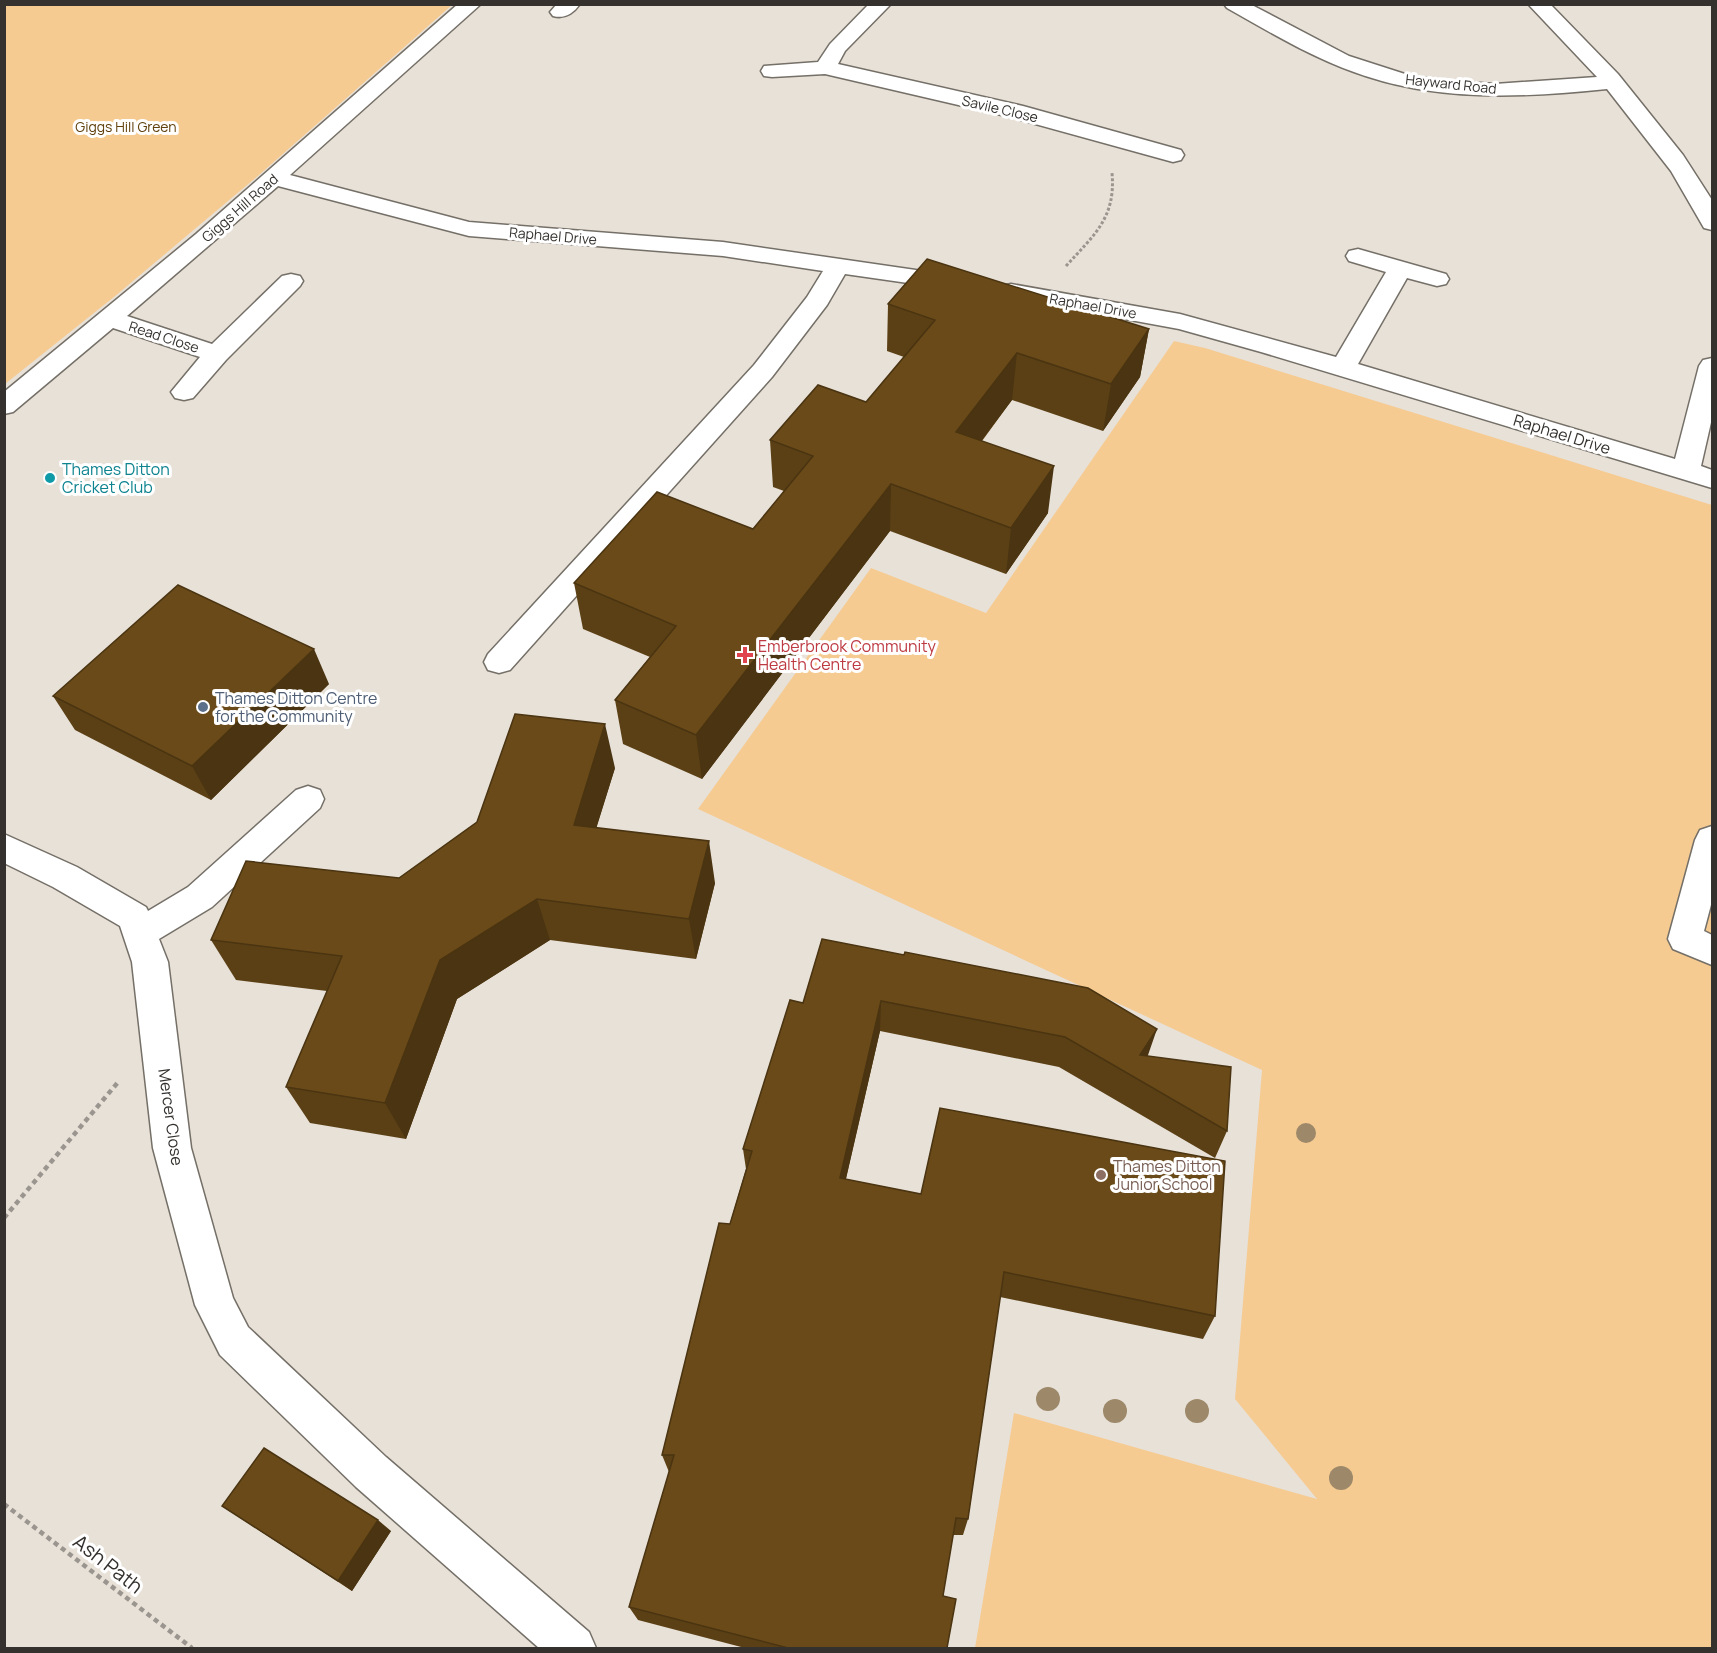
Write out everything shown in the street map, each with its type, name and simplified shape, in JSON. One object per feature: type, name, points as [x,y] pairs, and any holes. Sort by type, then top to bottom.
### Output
[{"type":"street","name":"Giggs Hill Road","points":[[4,406],[110,319],[471,4]]},
{"type":"street","points":[[825,68],[837,48],[881,4]]},
{"type":"street","name":"Hayward Road","points":[[1234,4],[1316,48],[1378,74],[1418,84],[1476,89],[1546,90],[1612,82]]},
{"type":"street","points":[[1538,4],[1571,36],[1658,135],[1704,201],[1713,223]]},
{"type":"street","name":"Savile Close","points":[[772,71],[825,68],[1015,111],[1173,155]]},
{"type":"street","name":"Raphael Drive","points":[[273,178],[469,229],[723,249],[1053,299],[1180,322],[1713,479]]},
{"type":"street","points":[[1358,256],[1437,279]]},
{"type":"street","points":[[499,662],[763,371],[818,300],[838,266]]},
{"type":"street","points":[[1342,368],[1400,268]]},
{"type":"street","name":"Read Close","points":[[184,392],[218,354],[291,281]]},
{"type":"street","name":"Read Close","points":[[110,319],[218,354]]},
{"type":"street","points":[[1686,471],[1713,366]]},
{"type":"street","points":[[140,933],[200,897],[308,799]]},
{"type":"street","points":[[1713,840],[1685,939],[1713,950]]},
{"type":"street","name":"Mercer Close","points":[[4,847],[134,917],[150,962],[172,1148],[215,1305],[234,1341],[371,1472],[573,1648]]},
{"type":"path","points":[[1053,299],[1055,280],[1097,234],[1110,211],[1113,183],[1104,136]]},
{"type":"path","points":[[4,1218],[159,1032]]},
{"type":"path","name":"Ash Path","points":[[4,1504],[192,1648]]},
{"type":"green space","name":"Giggs Hill Green","points":[[4,5],[452,5],[259,175],[114,297],[5,384]]},
{"type":"green space","points":[[1174,341],[1205,348],[1712,505],[1712,1648],[975,1648],[1014,1413],[1317,1499],[1235,1399],[1262,1070],[698,809],[871,568],[986,613]]},
{"type":"building","points":[[927,259],[1149,329],[1111,384],[1017,353],[956,432],[1054,466],[1011,528],[891,484],[696,735],[615,700],[676,626],[574,583],[657,492],[753,529],[813,456],[770,440],[818,385],[866,402],[935,320],[888,304]]},
{"type":"building","name":"Thames Ditton Centre for the Community","points":[[178,585],[314,649],[192,766],[53,696]]},
{"type":"building","points":[[515,714],[605,724],[574,825],[709,841],[689,919],[537,899],[440,960],[385,1103],[286,1087],[342,956],[211,940],[246,861],[399,878],[477,822]]},
{"type":"building","points":[[822,939],[904,955],[905,952],[1088,988],[1157,1029],[1140,1055],[1231,1067],[1227,1131],[1065,1037],[881,1001],[840,1178],[921,1194],[940,1108],[1225,1161],[1215,1316],[1004,1272],[968,1519],[956,1518],[943,1596],[956,1599],[947,1648],[788,1648],[629,1607],[674,1455],[662,1455],[719,1223],[730,1224],[752,1151],[743,1149],[790,1000],[803,1003]]},
{"type":"building","points":[[264,1448],[378,1520],[338,1581],[222,1506]]},
{"type":"place","name":"Thames Ditton Cricket Club","points":[[50,478]]},
{"type":"place","name":"Emberbrook Community Health Centre","points":[[745,655]]},
{"type":"place","name":"Thames Ditton Centre for the Community","points":[[203,707]]},
{"type":"place","name":"Thames Ditton Junior School","points":[[1101,1175]]}]
